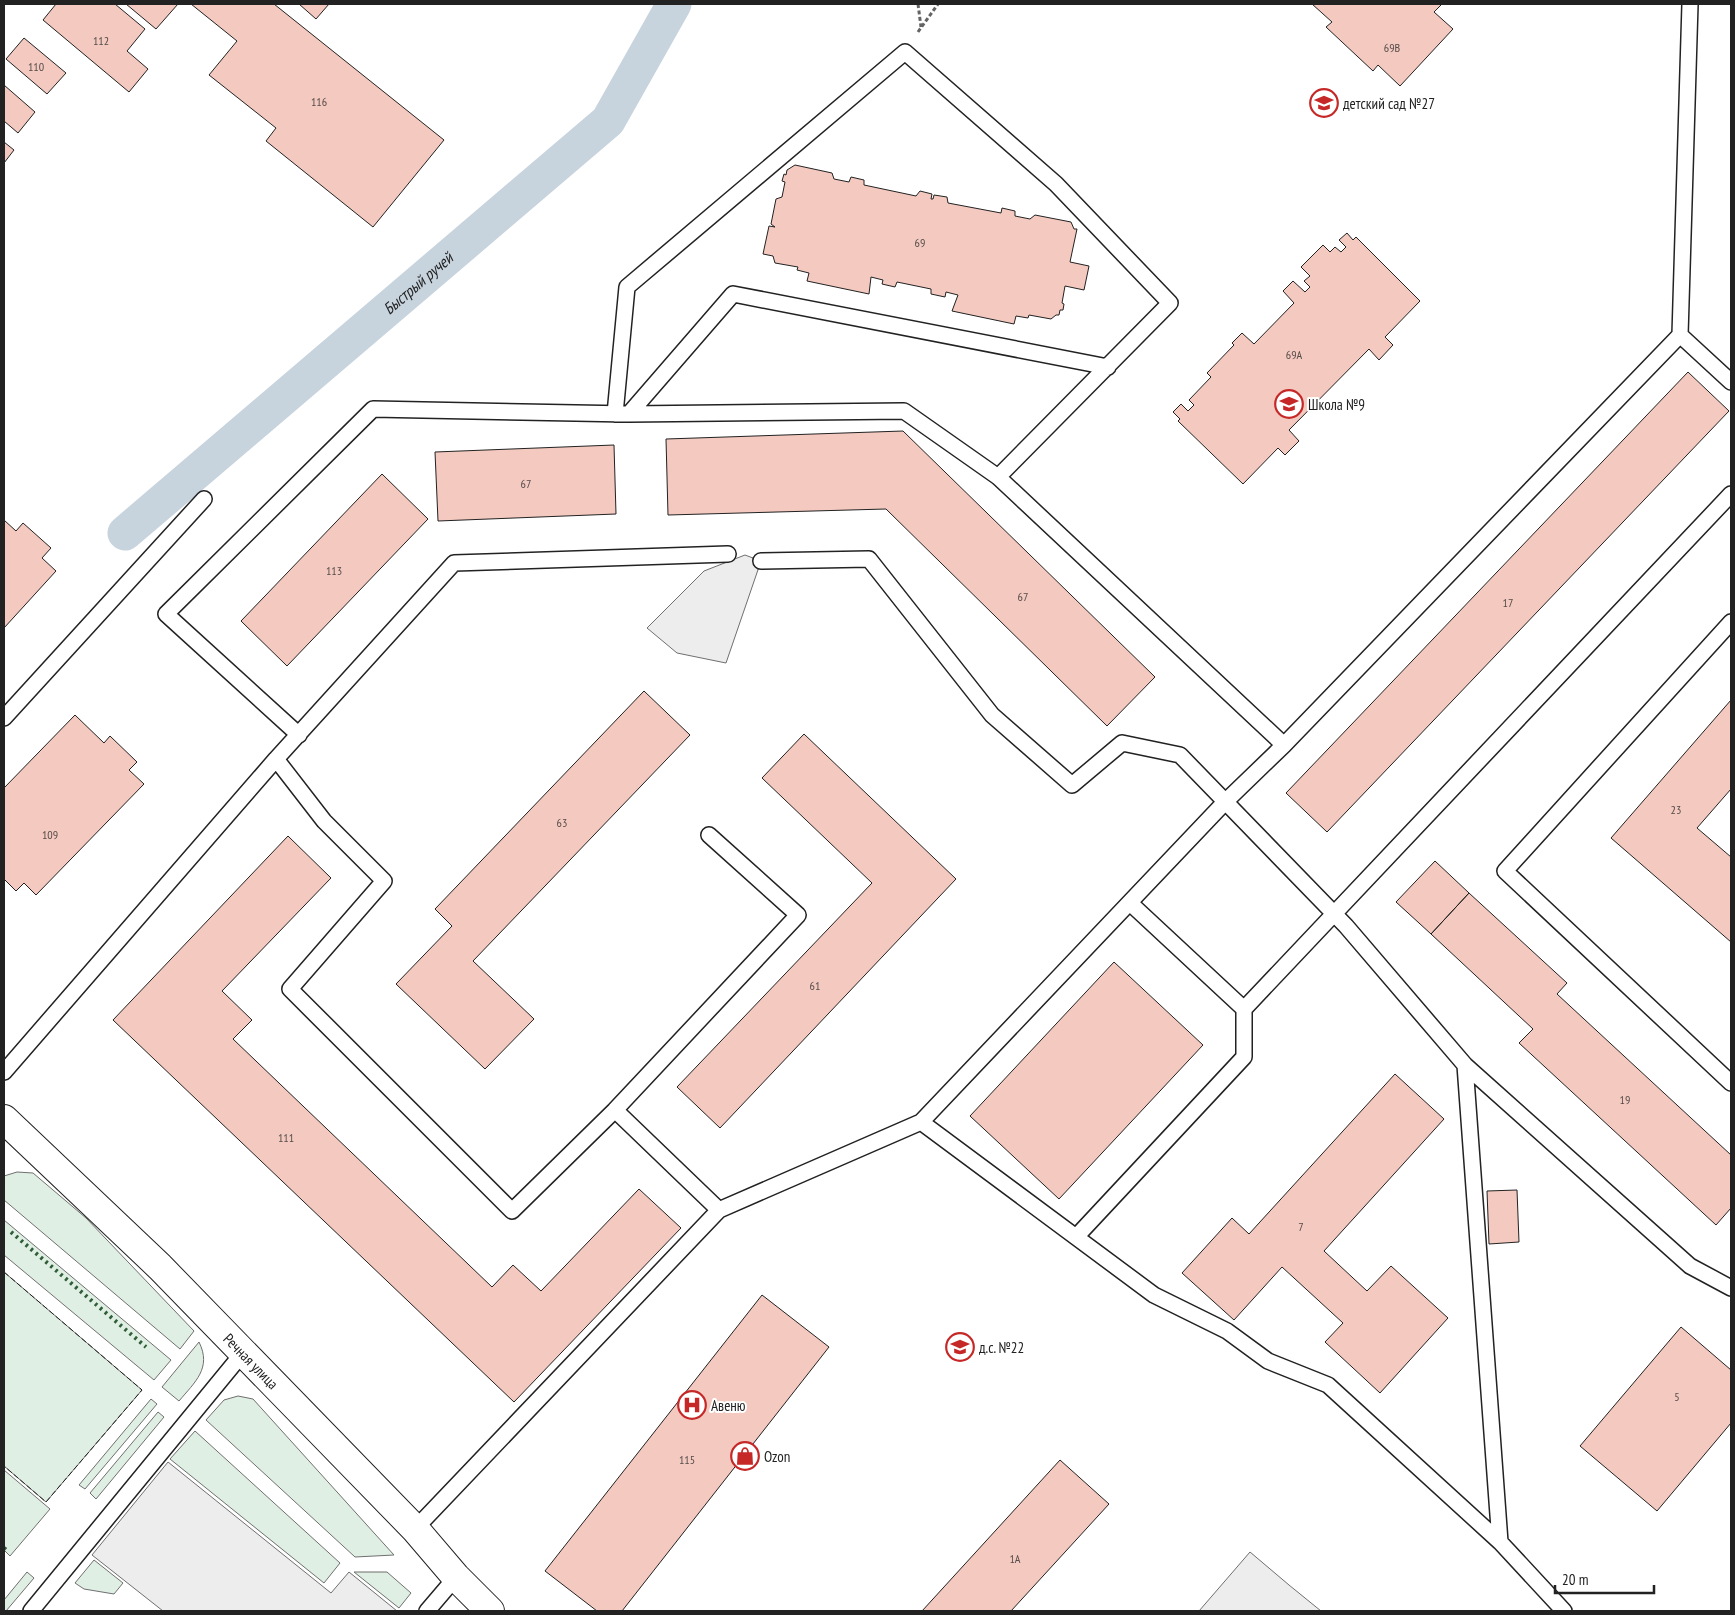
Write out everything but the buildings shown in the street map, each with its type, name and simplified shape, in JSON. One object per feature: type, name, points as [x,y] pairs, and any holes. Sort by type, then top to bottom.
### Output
[{"type":"street","name":"Речная улица","points":[[4,1119],[160,1267],[242,1354],[327,1437],[490,1611]]},
{"type":"lane","points":[[415,1529],[719,1210],[921,1122],[1226,802],[1284,745],[1680,335],[1690,4]]},
{"type":"lane","points":[[622,414],[626,287],[905,52],[1056,184],[1170,303],[998,477]]},
{"type":"lane","points":[[622,414],[733,294],[1108,367]]},
{"type":"lane","points":[[1680,335],[1731,382]]},
{"type":"lane","points":[[299,734],[166,614],[373,408],[622,414],[904,411],[998,477],[1284,745]]},
{"type":"lane","points":[[1076,1237],[1244,1057],[1244,1009],[1731,494]]},
{"type":"lane","points":[[4,718],[204,500]]},
{"type":"lane","points":[[4,1072],[276,759],[454,563],[728,554]]},
{"type":"lane","points":[[761,561],[869,559],[992,715],[1072,785],[1122,743],[1180,756],[1335,914],[1465,1065],[1690,1266],[1730,1285]]},
{"type":"lane","points":[[1731,622],[1505,872],[1731,1083]]},
{"type":"lane","points":[[276,759],[324,821],[384,881],[290,988],[512,1211],[615,1110],[798,915],[708,835]]},
{"type":"lane","points":[[1130,903],[1244,1009]]},
{"type":"lane","points":[[1465,1065],[1500,1542]]},
{"type":"lane","points":[[615,1110],[719,1210]]},
{"type":"lane","points":[[921,1122],[1154,1295],[1227,1331],[1268,1361],[1328,1385],[1500,1542],[1564,1611]]},
{"type":"lane","points":[[31,1611],[242,1354]]},
{"type":"lane","points":[[428,1611],[456,1576]]},
{"type":"path","points":[[918,4],[922,28]]},
{"type":"path","points":[[905,52],[938,4]]},
{"type":"green space","points":[[17,1172],[33,1173],[86,1218],[194,1331],[180,1349],[4,1200],[4,1176]]},
{"type":"green space","points":[[4,1220],[171,1360],[154,1380],[4,1255]]},
{"type":"green space","points":[[4,1272],[142,1390],[46,1502],[4,1466]]},
{"type":"green space","points":[[199,1342],[203,1351],[203,1367],[196,1381],[179,1401],[162,1387]]},
{"type":"green space","points":[[238,1396],[253,1399],[394,1555],[355,1557],[206,1420],[224,1400]]},
{"type":"green space","points":[[151,1399],[157,1404],[85,1489],[79,1485]]},
{"type":"green space","points":[[158,1412],[164,1417],[96,1499],[90,1493]]},
{"type":"green space","points":[[195,1431],[340,1563],[324,1583],[170,1459]]},
{"type":"green space","points":[[4,1470],[50,1509],[10,1556],[4,1550]]},
{"type":"green space","points":[[94,1560],[123,1583],[114,1594],[84,1589],[75,1583]]},
{"type":"green space","points":[[27,1572],[34,1578],[4,1611],[4,1600]]},
{"type":"green space","points":[[354,1572],[387,1572],[411,1593],[399,1608]]},
{"type":"shaded area","points":[[745,555],[761,561],[726,663],[677,653],[647,628],[704,571]]},
{"type":"shaded area","points":[[168,1462],[331,1593],[349,1572],[397,1611],[163,1611],[92,1555]]},
{"type":"shaded area","points":[[1250,1552],[1289,1585],[1321,1611],[1199,1611]]},
{"type":"waterway","name":"Быстрый ручей","points":[[125,533],[608,121],[674,4]]},
{"type":"hedge","points":[[11,1232],[146,1347]]},
{"type":"hedge","points":[[4,1548],[9,1552]]},
{"type":"fence","points":[[4,1272],[142,1390],[46,1502],[4,1466]]},
{"type":"place","name":"детский сад №27","points":[[1324,103]]},
{"type":"place","name":"Школа №9","points":[[1289,404]]},
{"type":"place","name":"д.с. №22","points":[[960,1347]]},
{"type":"place","name":"Авеню","points":[[692,1405]]},
{"type":"place","name":"Ozon","points":[[745,1456]]}]
